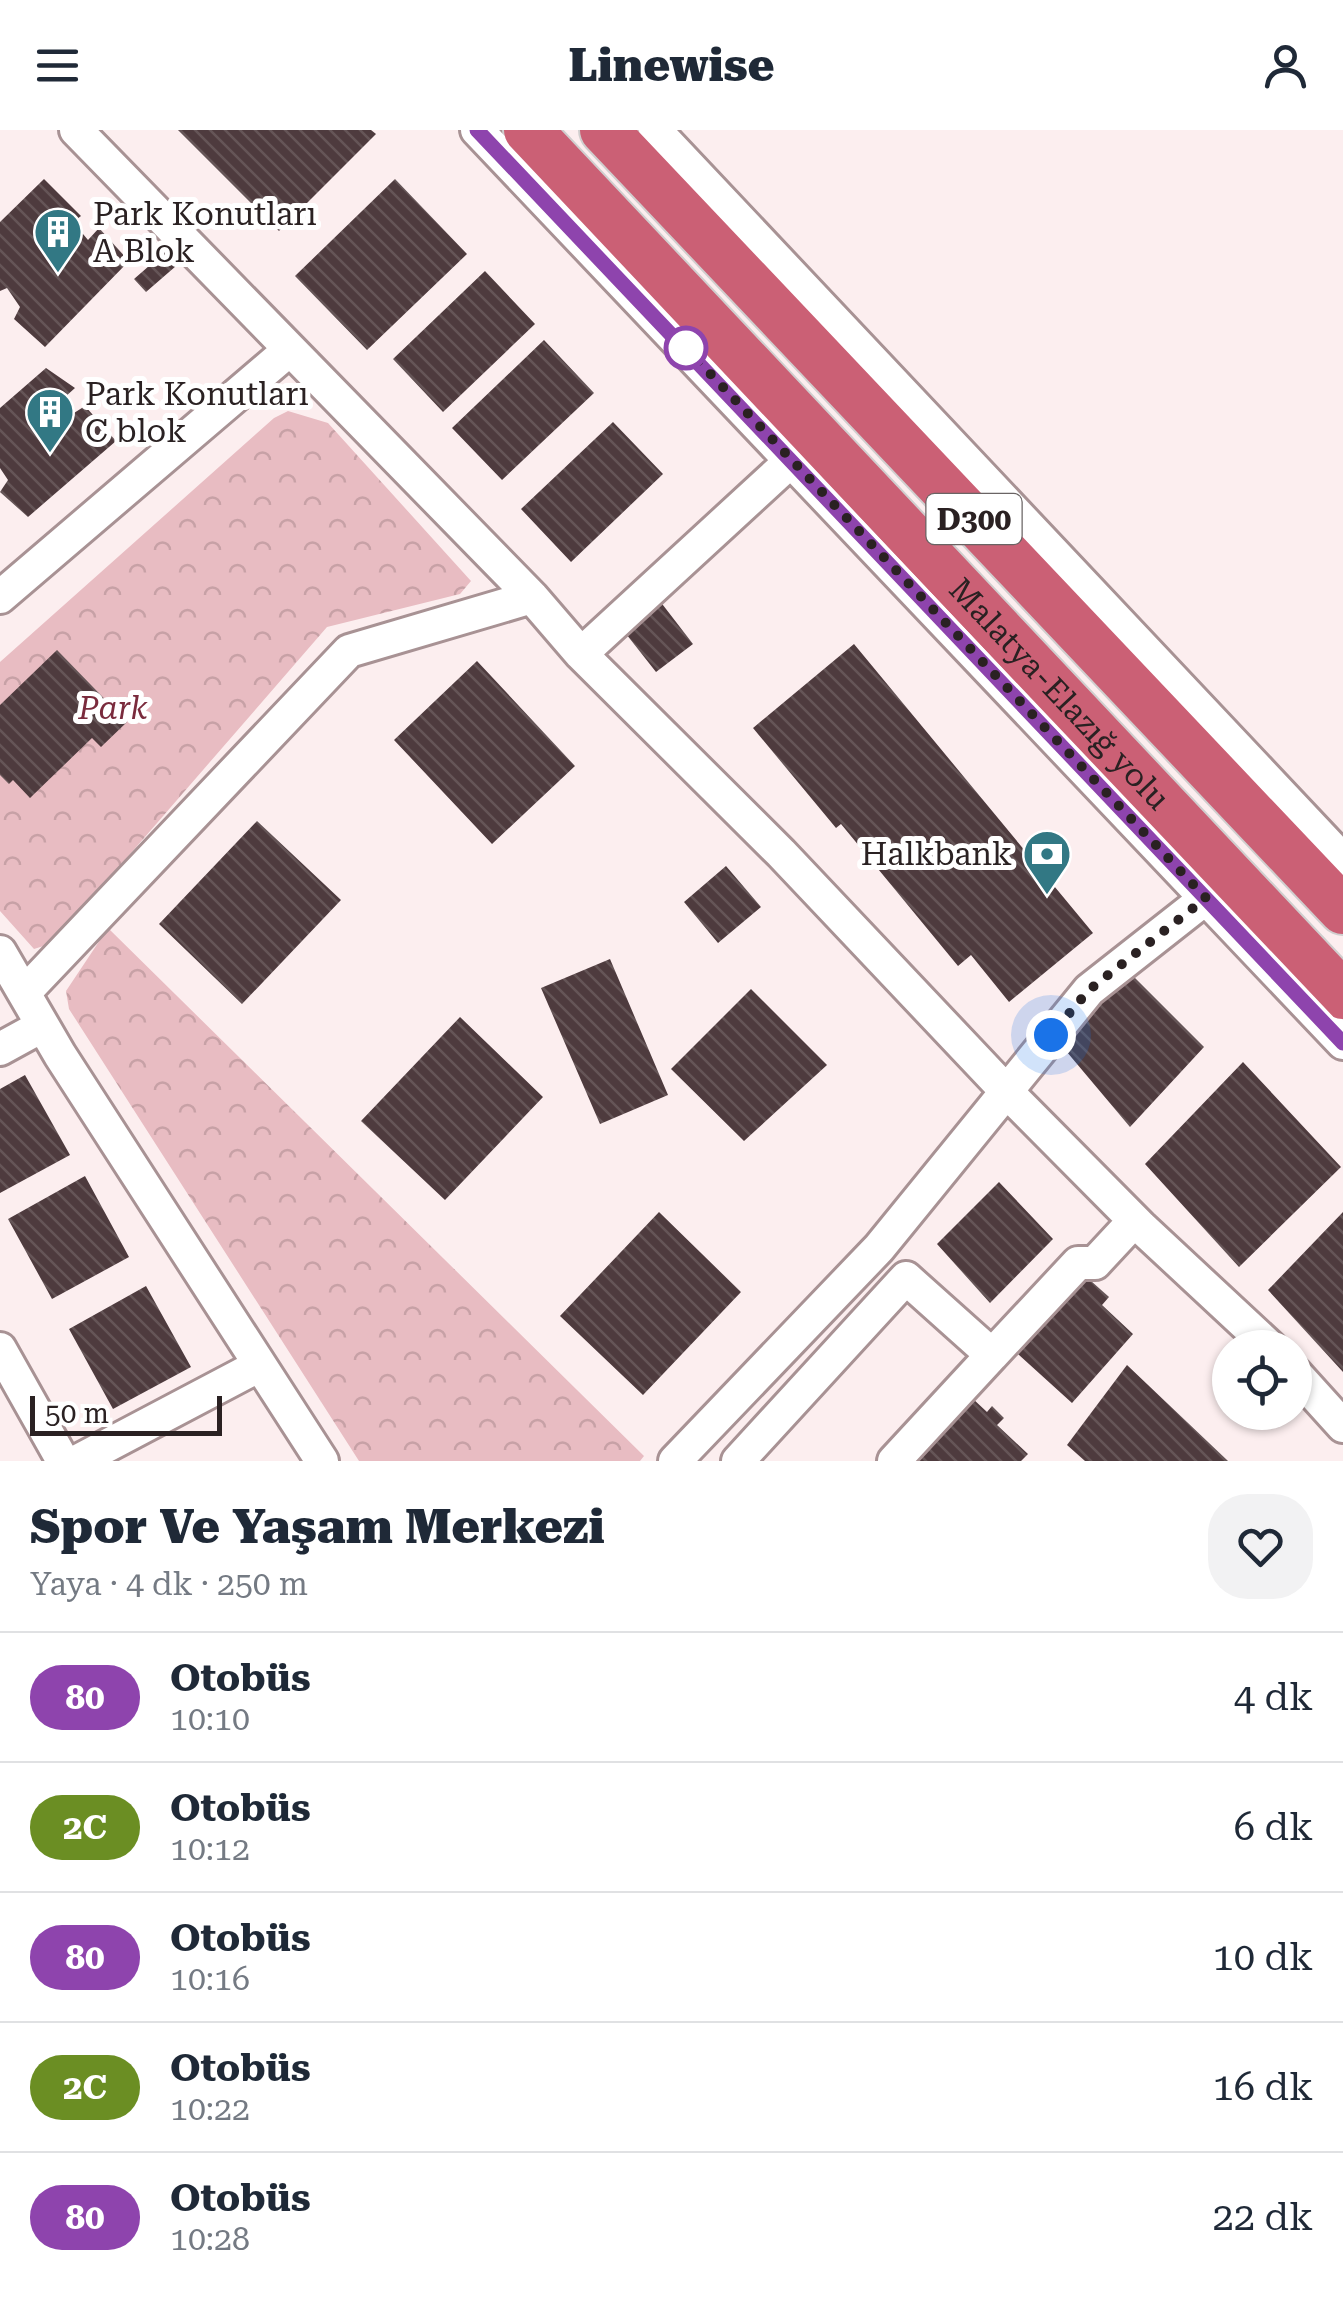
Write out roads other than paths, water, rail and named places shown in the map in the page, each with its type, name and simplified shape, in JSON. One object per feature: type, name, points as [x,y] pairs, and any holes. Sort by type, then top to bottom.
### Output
[{"type":"highway","name":"Malatya-Elazığ yolu","points":[[528,130],[1343,994]]},
{"type":"highway","name":"Malatya-Elazığ yolu","points":[[604,130],[1343,910]]},
{"type":"street","points":[[76,130],[532,597],[581,654],[781,853],[1008,1093],[1134,1221],[1252,1330]]},
{"type":"street","points":[[477,130],[1343,1043]]},
{"type":"street","points":[[655,130],[1343,860]]},
{"type":"street","points":[[0,598],[288,351]]},
{"type":"street","points":[[581,654],[792,459]]},
{"type":"street","points":[[25,992],[349,651],[532,597]]},
{"type":"street","points":[[674,1461],[879,1248],[1089,990],[1206,898]]},
{"type":"street","points":[[0,952],[42,1026],[322,1461]]},
{"type":"street","points":[[0,1050],[42,1026]]},
{"type":"street","points":[[894,1461],[1078,1263],[1095,1263],[1134,1221]]},
{"type":"street","points":[[738,1461],[906,1278],[992,1355]]},
{"type":"street","points":[[0,1349],[63,1461]]},
{"type":"street","points":[[78,1461],[260,1365]]},
{"type":"street","points":[[1312,1392],[1343,1426]]},
{"type":"place","name":"Park Konutları A Blok","points":[[58,274]]},
{"type":"place","name":"Park Konutları C blok","points":[[50,454]]},
{"type":"place","name":"Halkbank","points":[[1047,896]]},
{"type":"park label","name":"Park","points":[[113,708]]}]
